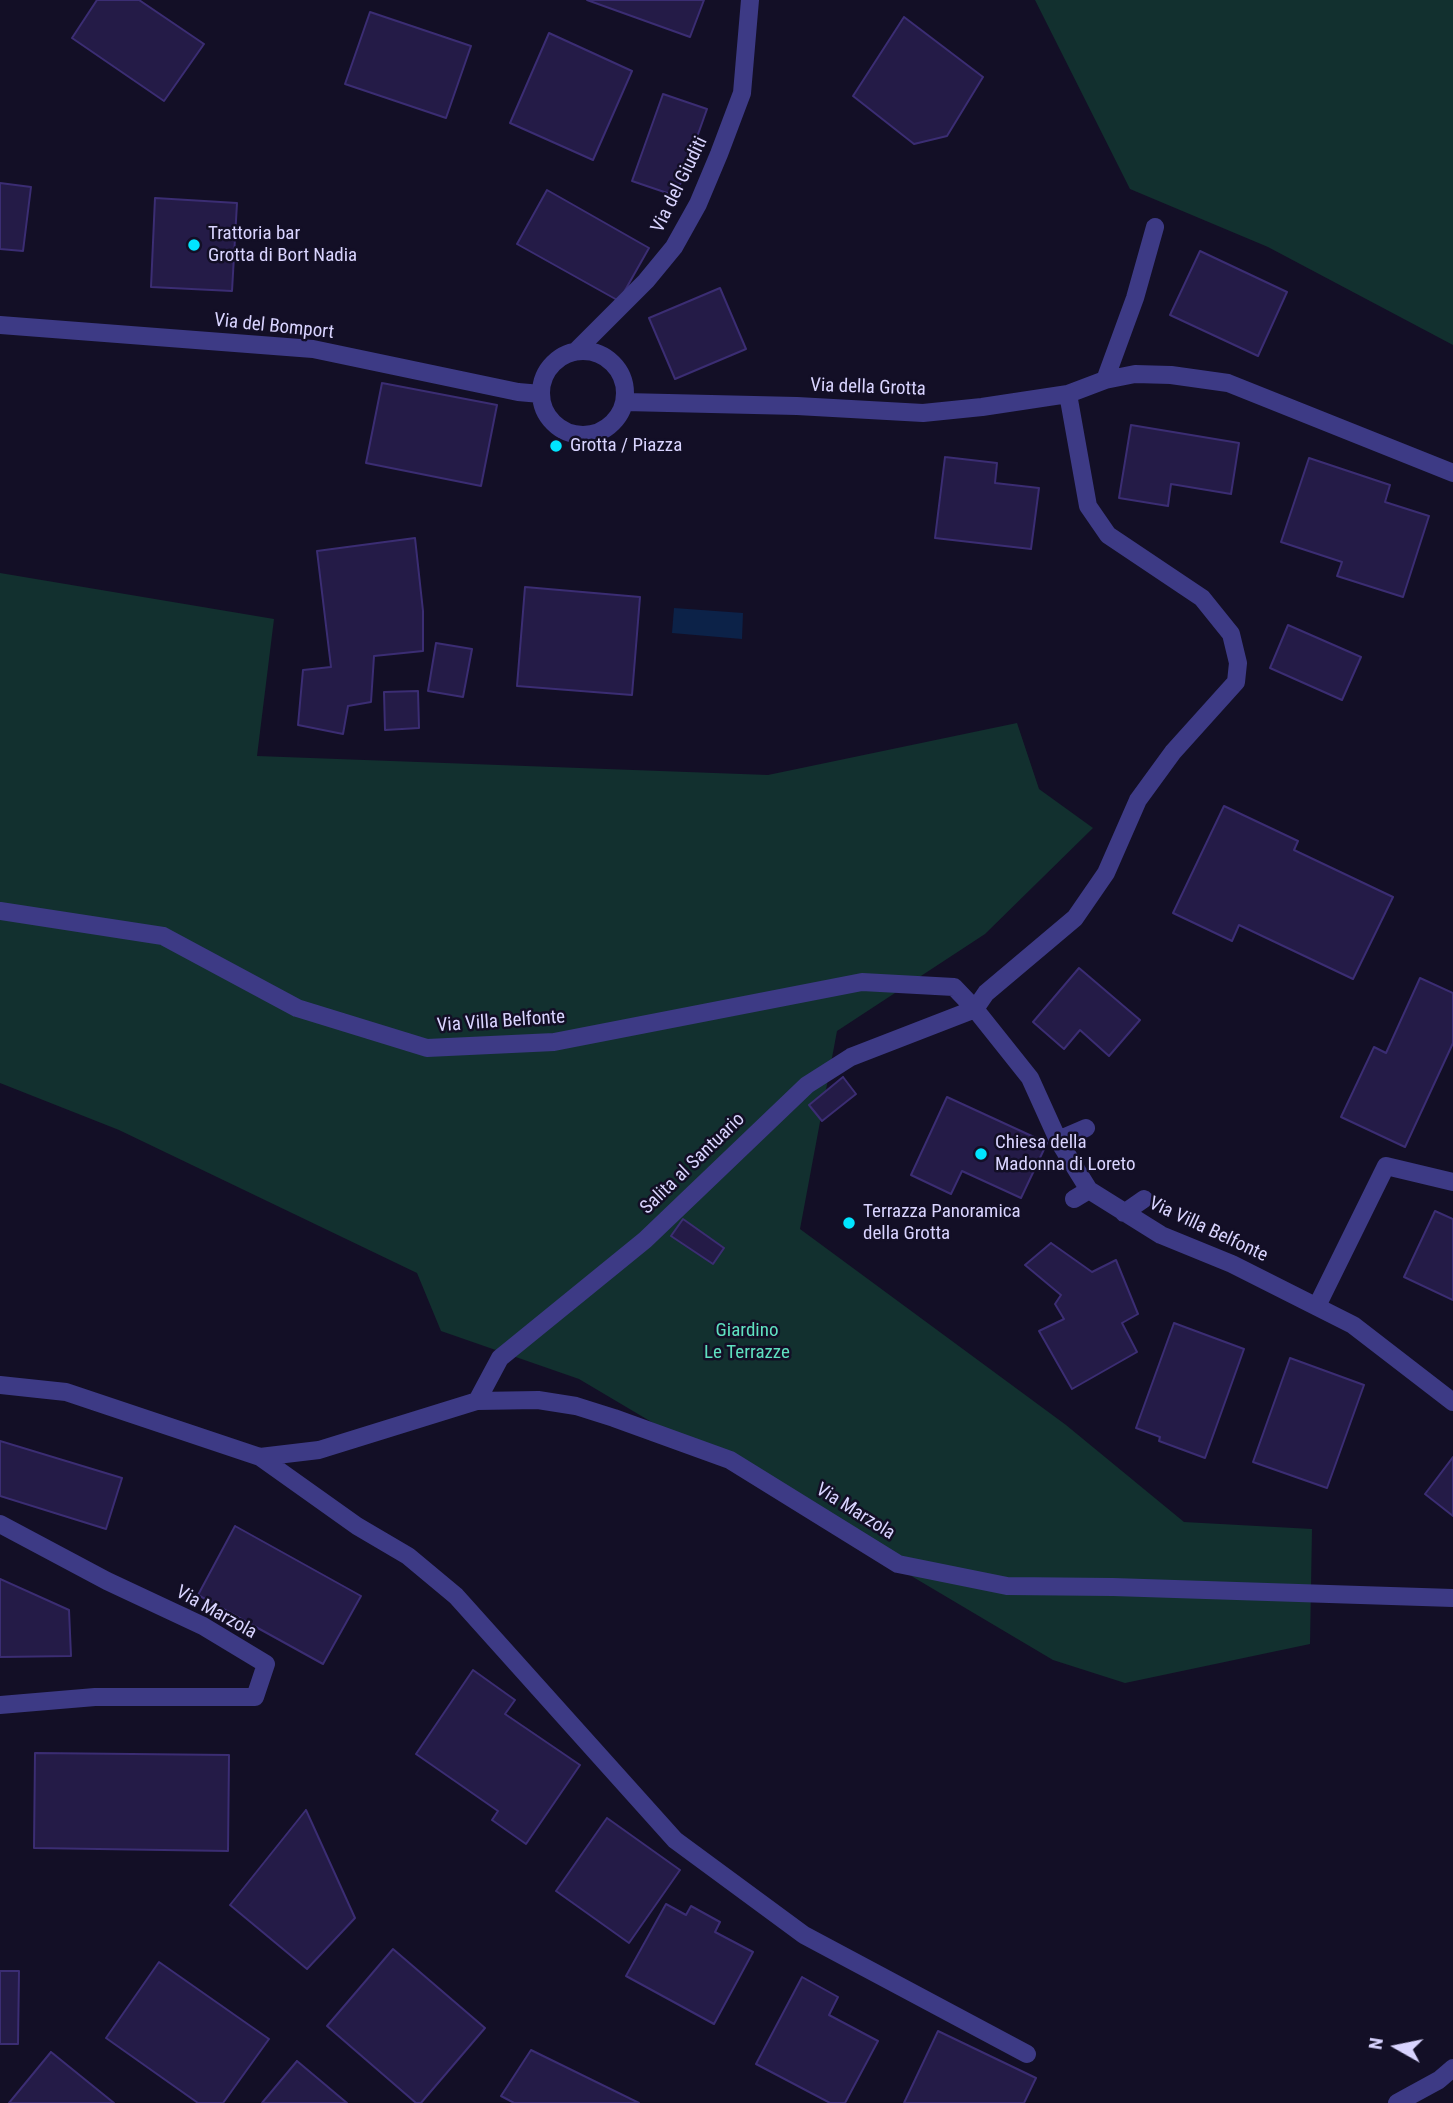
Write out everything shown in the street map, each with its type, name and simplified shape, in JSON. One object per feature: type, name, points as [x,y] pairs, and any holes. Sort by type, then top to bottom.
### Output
[{"type":"street","name":"Via del Giuditi","points":[[575,352],[646,281],[674,247],[698,204],[742,93],[750,0]]},
{"type":"street","points":[[1105,380],[1135,298],[1155,227]]},
{"type":"street","name":"Via del Bomport","points":[[0,325],[313,349],[518,392],[541,394]]},
{"type":"street","points":[[575,352],[591,352],[607,358],[619,369],[625,385],[625,401],[619,417],[607,429],[592,435],[576,435],[560,429],[548,418],[542,402],[542,385],[548,370],[559,358],[575,352]]},
{"type":"street","name":"Via della Grotta","points":[[625,401],[923,413],[1068,394],[1105,380],[1135,374],[1171,375],[1228,383],[1453,473]]},
{"type":"street","points":[[975,1009],[986,993],[1075,918],[1106,873],[1138,800],[1172,752],[1236,682],[1238,663],[1231,634],[1202,598],[1108,535],[1088,506],[1068,394]]},
{"type":"street","name":"Via Villa Belfonte","points":[[0,911],[163,936],[297,1008],[427,1048],[554,1042],[862,982],[954,987],[1030,1078],[1082,1194],[1124,1213],[1161,1235],[1232,1264],[1353,1325],[1453,1402]]},
{"type":"street","name":"Salita al Santuario","points":[[477,1401],[500,1358],[645,1240],[807,1084],[851,1057],[975,1009]]},
{"type":"street","points":[[1058,1140],[1086,1128]]},
{"type":"street","points":[[1317,1306],[1386,1166],[1453,1182]]},
{"type":"street","points":[[1124,1213],[1144,1199]]},
{"type":"street","name":"Via Marzola","points":[[0,1385],[66,1392],[260,1457],[357,1526],[408,1556],[456,1596],[675,1840],[804,1935],[1027,2054]]},
{"type":"street","name":"Via Marzola","points":[[260,1457],[319,1450],[477,1401],[538,1400],[576,1406],[730,1460],[898,1564],[1007,1586],[1453,1598]]},
{"type":"street","name":"Via Marzola","points":[[0,1524],[107,1581],[204,1626],[265,1664],[256,1697],[95,1697],[0,1705]]},
{"type":"street","points":[[1397,2103],[1439,2080],[1453,2068]]},
{"type":"green space","points":[[1035,0],[1453,0],[1453,345],[1268,247],[1130,189]]},
{"type":"green space","name":"Giardino Le Terrazze","points":[[0,573],[274,619],[257,756],[768,775],[1017,723],[1039,789],[1093,828],[985,934],[837,1031],[800,1229],[1066,1425],[1184,1522],[1312,1529],[1310,1644],[1125,1683],[1053,1660],[579,1379],[441,1331],[417,1273],[119,1130],[0,1083]]},
{"type":"water","points":[[674,608],[743,613],[742,639],[672,633]]},
{"type":"building","points":[[97,0],[139,0],[204,44],[164,101],[72,38]]},
{"type":"building","points":[[587,0],[704,0],[690,37]]},
{"type":"building","points":[[370,12],[471,46],[446,118],[345,84]]},
{"type":"building","points":[[904,17],[983,77],[947,136],[914,144],[853,96]]},
{"type":"building","points":[[549,33],[632,71],[593,160],[510,123]]},
{"type":"building","points":[[663,94],[707,109],[676,196],[632,181]]},
{"type":"building","points":[[0,183],[31,187],[23,251],[0,249]]},
{"type":"building","points":[[547,190],[649,248],[619,301],[517,244]]},
{"type":"building","name":"Trattoria bar Grotta di Bort Nadia","points":[[155,198],[237,203],[232,291],[151,287]]},
{"type":"building","points":[[1200,251],[1287,292],[1258,356],[1170,315]]},
{"type":"building","points":[[720,288],[746,349],[675,379],[649,318]]},
{"type":"building","points":[[382,383],[497,405],[481,486],[366,463]]},
{"type":"building","points":[[1131,425],[1239,443],[1231,494],[1171,484],[1168,506],[1119,498]]},
{"type":"building","points":[[945,457],[997,463],[995,483],[1039,488],[1031,549],[935,538]]},
{"type":"building","points":[[1309,458],[1390,485],[1385,502],[1429,516],[1403,597],[1337,576],[1342,562],[1281,542]]},
{"type":"building","points":[[415,538],[423,611],[423,651],[374,656],[371,702],[348,706],[343,734],[298,725],[303,670],[331,667],[317,551]]},
{"type":"building","points":[[525,587],[640,597],[632,695],[517,686]]},
{"type":"building","points":[[1288,625],[1361,657],[1342,700],[1270,668]]},
{"type":"building","points":[[436,643],[472,649],[463,697],[428,691]]},
{"type":"building","points":[[418,691],[419,728],[385,730],[384,692]]},
{"type":"building","points":[[1224,806],[1298,841],[1294,850],[1393,897],[1353,979],[1239,925],[1232,941],[1173,913]]},
{"type":"building","points":[[1079,968],[1140,1020],[1109,1056],[1080,1030],[1064,1049],[1033,1022]]},
{"type":"building","points":[[1420,978],[1453,993],[1453,1043],[1405,1147],[1341,1117],[1374,1047],[1386,1053]]},
{"type":"building","points":[[843,1077],[856,1094],[822,1121],[809,1105]]},
{"type":"building","name":"Chiesa della Madonna di Loreto","points":[[947,1097],[1047,1143],[1021,1198],[962,1171],[951,1194],[911,1175]]},
{"type":"building","points":[[1435,1211],[1453,1219],[1453,1300],[1404,1277]]},
{"type":"building","points":[[683,1219],[724,1248],[713,1264],[671,1236]]},
{"type":"building","points":[[1051,1243],[1092,1272],[1116,1260],[1138,1314],[1122,1323],[1137,1352],[1072,1389],[1039,1331],[1064,1319],[1055,1304],[1061,1295],[1025,1265]]},
{"type":"building","points":[[1174,1323],[1244,1349],[1205,1458],[1159,1441],[1160,1437],[1136,1428]]},
{"type":"building","points":[[1290,1358],[1364,1385],[1327,1488],[1253,1462]]},
{"type":"building","points":[[0,1441],[122,1478],[106,1529],[0,1496]]},
{"type":"building","points":[[1453,1457],[1453,1516],[1425,1494]]},
{"type":"building","points":[[235,1526],[361,1596],[323,1664],[198,1595]]},
{"type":"building","points":[[0,1579],[69,1610],[71,1656],[0,1657]]},
{"type":"building","points":[[473,1670],[515,1700],[505,1714],[580,1765],[526,1844],[492,1820],[498,1811],[416,1754]]},
{"type":"building","points":[[35,1753],[229,1755],[228,1851],[34,1848]]},
{"type":"building","points":[[306,1810],[355,1918],[307,1969],[230,1905]]},
{"type":"building","points":[[607,1818],[680,1870],[629,1943],[556,1891]]},
{"type":"building","points":[[666,1904],[686,1915],[691,1906],[720,1922],[715,1932],[753,1952],[714,2024],[626,1976]]},
{"type":"building","points":[[393,1949],[485,2028],[421,2103],[416,2103],[327,2026]]},
{"type":"building","points":[[159,1962],[269,2039],[223,2103],[198,2103],[106,2038]]},
{"type":"building","points":[[0,1971],[19,1971],[18,2044],[0,2044]]},
{"type":"building","points":[[802,1977],[838,1997],[829,2015],[878,2041],[845,2103],[830,2103],[756,2064]]},
{"type":"building","points":[[938,2031],[1036,2078],[1024,2103],[904,2103]]},
{"type":"building","points":[[531,2050],[639,2103],[514,2103],[501,2096]]},
{"type":"building","points":[[51,2052],[114,2103],[9,2103]]},
{"type":"building","points":[[297,2061],[347,2103],[262,2103]]},
{"type":"place","name":"Trattoria bar Grotta di Bort Nadia","points":[[194,245]]},
{"type":"place","name":"Grotta / Piazza","points":[[556,446]]},
{"type":"place","name":"Chiesa della Madonna di Loreto","points":[[981,1154]]},
{"type":"place","name":"Terrazza Panoramica della Grotta","points":[[849,1223]]}]
